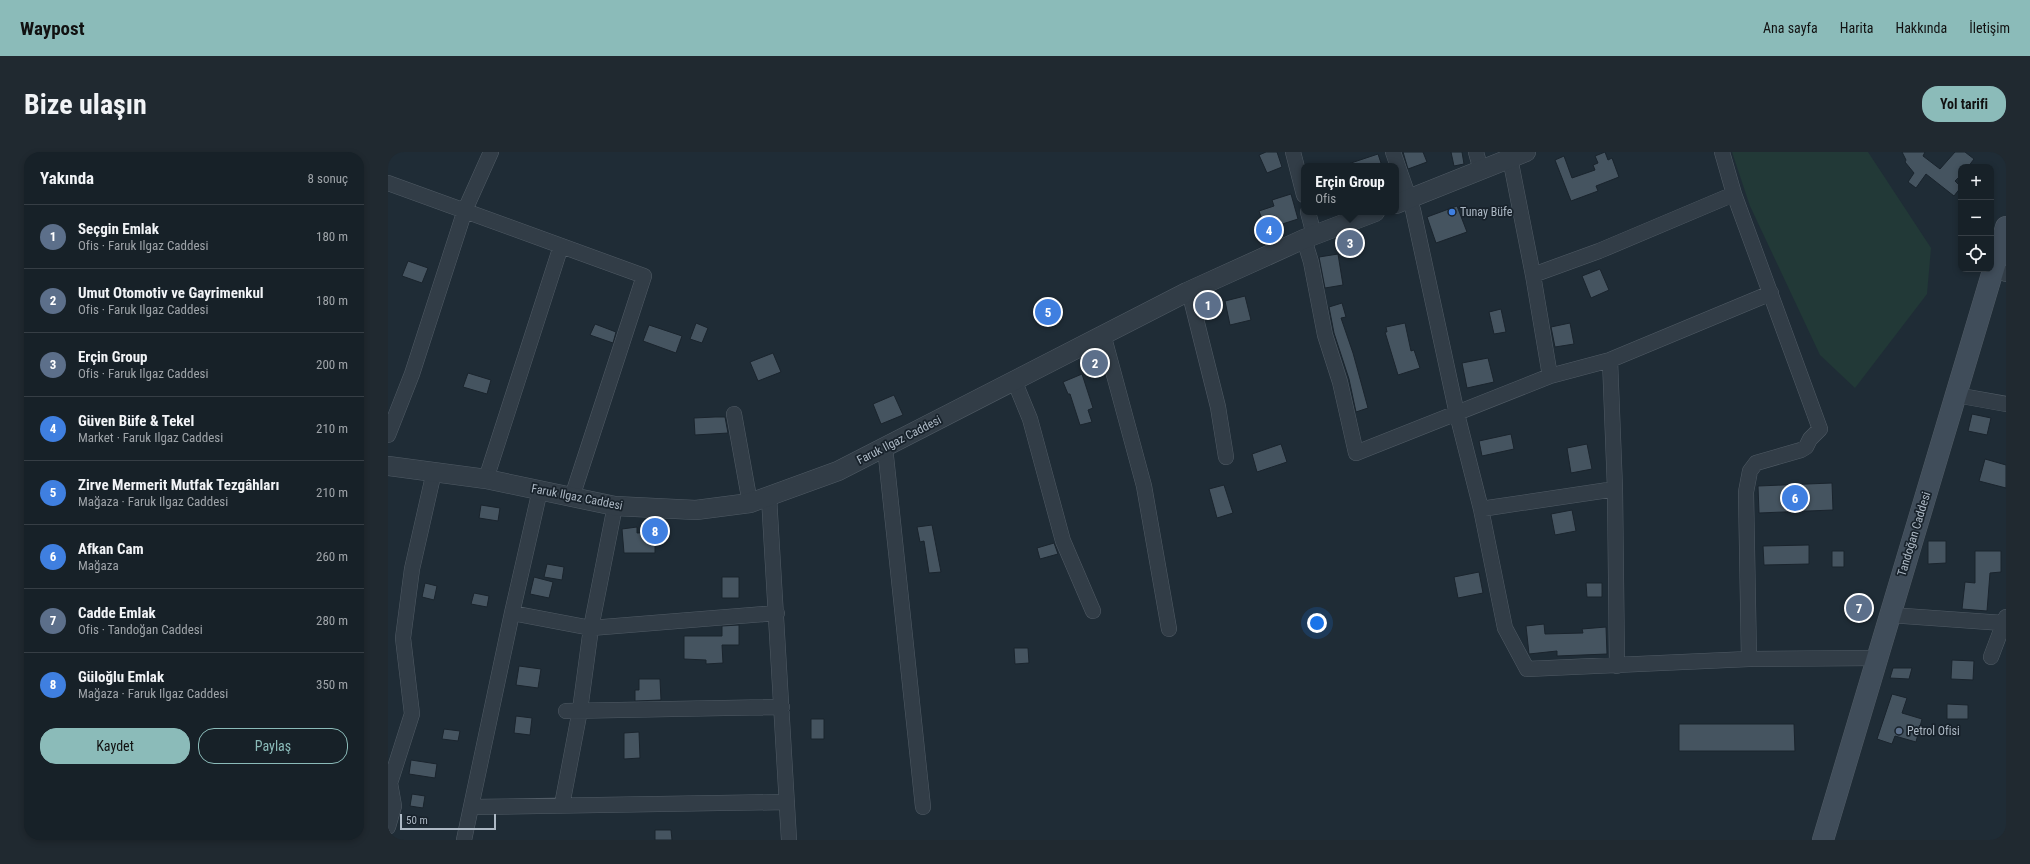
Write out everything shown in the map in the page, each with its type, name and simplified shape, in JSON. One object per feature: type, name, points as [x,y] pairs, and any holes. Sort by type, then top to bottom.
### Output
[{"type":"main road","name":"Tandoğan Caddesi","points":[[1823,840],[1956,395],[2000,272],[2006,227]]},
{"type":"street","points":[[388,435],[412,374],[465,210],[491,152]]},
{"type":"street","points":[[1293,152],[1301,183]]},
{"type":"street","points":[[1393,152],[1395,163]]},
{"type":"street","points":[[1722,152],[1734,194],[1820,429],[1810,439],[1806,447],[1801,450],[1756,463],[1750,471],[1746,492],[1749,659]]},
{"type":"street","points":[[1403,201],[1478,161],[1518,155],[1533,275],[1550,376]]},
{"type":"street","points":[[1399,181],[1481,509],[1505,628],[1527,669],[1749,659],[1877,658]]},
{"type":"street","points":[[388,183],[644,276],[572,497]]},
{"type":"street","points":[[1533,275],[1599,251],[1734,194]]},
{"type":"street","points":[[1308,215],[1311,262],[1325,335],[1340,382],[1356,453],[1550,376],[1610,360],[1771,293]]},
{"type":"street","name":"Faruk Ilgaz Caddesi","points":[[388,466],[486,479],[615,506],[696,510],[750,503],[838,471],[1187,292],[1309,237],[1366,215]]},
{"type":"street","points":[[486,479],[561,246]]},
{"type":"street","points":[[1187,292],[1191,299],[1218,407],[1226,457]]},
{"type":"street","points":[[1103,334],[1144,486],[1169,629]]},
{"type":"street","points":[[1610,360],[1615,489],[1617,666]]},
{"type":"street","points":[[1014,380],[1030,419],[1063,541],[1093,611]]},
{"type":"street","points":[[1956,395],[2006,404]]},
{"type":"street","points":[[734,414],[750,503]]},
{"type":"street","points":[[885,447],[923,807]]},
{"type":"street","points":[[388,827],[394,806],[390,783],[412,714],[403,638],[410,577],[434,472]]},
{"type":"street","points":[[1481,509],[1615,489]]},
{"type":"street","points":[[464,840],[512,613],[540,490]]},
{"type":"street","points":[[769,497],[777,613],[789,840]]},
{"type":"street","points":[[562,805],[573,711],[615,506]]},
{"type":"street","points":[[512,613],[591,628],[777,613]]},
{"type":"street","points":[[1890,615],[2005,620],[1991,657]]},
{"type":"street","points":[[573,711],[782,708]]},
{"type":"street","points":[[471,807],[787,802]]},
{"type":"green space","points":[[1732,152],[1868,152],[1931,248],[1927,294],[1855,388],[1820,355],[1750,206]]},
{"type":"building","points":[[1266,152],[1277,152],[1282,167],[1267,173],[1259,155]]},
{"type":"building","points":[[1403,152],[1423,152],[1427,162],[1408,169]]},
{"type":"building","points":[[1451,152],[1462,152],[1464,164],[1454,166]]},
{"type":"building","points":[[1605,152],[1608,160],[1612,158],[1619,177],[1596,186],[1598,191],[1571,201],[1555,160],[1564,156],[1572,178],[1595,170],[1593,165],[1598,163],[1595,156]]},
{"type":"building","points":[[1902,152],[1925,152],[1923,156],[1940,169],[1955,152],[1965,152],[1974,159],[1970,164],[1958,164],[1958,178],[1955,181],[1958,184],[1958,191],[1954,196],[1926,174],[1916,188],[1908,182],[1914,173],[1905,162],[1906,160]]},
{"type":"building","points":[[1378,154],[1381,163],[1351,163]]},
{"type":"building","points":[[1291,194],[1298,219],[1276,226],[1277,231],[1267,234],[1259,211],[1274,206],[1272,200]]},
{"type":"building","points":[[1457,206],[1467,232],[1436,243],[1427,217]]},
{"type":"building","points":[[1338,254],[1343,285],[1325,288],[1319,257]]},
{"type":"building","points":[[408,261],[428,268],[422,283],[402,276]]},
{"type":"building","points":[[1600,269],[1609,290],[1591,298],[1582,276]]},
{"type":"building","points":[[1245,296],[1251,320],[1230,325],[1225,301]]},
{"type":"building","points":[[1342,303],[1346,317],[1341,318],[1353,353],[1368,408],[1356,412],[1349,379],[1334,333],[1329,307]]},
{"type":"building","points":[[1501,309],[1506,332],[1494,334],[1489,312]]},
{"type":"building","points":[[696,323],[708,328],[702,343],[690,339]]},
{"type":"building","points":[[1405,323],[1411,351],[1414,350],[1420,368],[1398,375],[1385,332],[1387,332],[1386,327]]},
{"type":"building","points":[[1570,323],[1574,344],[1555,347],[1551,327]]},
{"type":"building","points":[[595,324],[616,332],[613,343],[590,335]]},
{"type":"building","points":[[649,325],[682,336],[676,353],[643,341]]},
{"type":"building","points":[[773,353],[781,372],[758,381],[750,362]]},
{"type":"building","points":[[1488,358],[1494,382],[1467,388],[1462,363]]},
{"type":"building","points":[[468,373],[491,380],[487,394],[463,387]]},
{"type":"building","points":[[1082,374],[1093,408],[1088,410],[1092,422],[1080,425],[1070,394],[1068,394],[1063,382]]},
{"type":"building","points":[[894,395],[903,415],[881,424],[873,404]]},
{"type":"building","points":[[1972,414],[1991,418],[1987,435],[1968,431]]},
{"type":"building","points":[[725,417],[728,433],[695,435],[694,418]]},
{"type":"building","points":[[1511,434],[1514,449],[1482,456],[1479,441]]},
{"type":"building","points":[[1281,444],[1287,462],[1257,472],[1252,454]]},
{"type":"building","points":[[1587,444],[1592,469],[1571,473],[1567,448]]},
{"type":"building","points":[[1985,459],[2006,465],[2006,488],[1979,481]]},
{"type":"building","points":[[1832,483],[1833,510],[1759,513],[1758,486]]},
{"type":"building","points":[[1224,485],[1233,513],[1217,518],[1209,489]]},
{"type":"building","points":[[481,505],[500,508],[498,521],[479,518]]},
{"type":"building","points":[[1572,510],[1576,531],[1555,535],[1551,514]]},
{"type":"building","points":[[932,525],[941,572],[929,573],[924,541],[920,542],[917,527]]},
{"type":"building","points":[[637,527],[637,533],[655,532],[655,553],[624,553],[622,529]]},
{"type":"building","points":[[1928,541],[1946,541],[1946,563],[1928,564]]},
{"type":"building","points":[[1054,543],[1058,554],[1040,559],[1037,548]]},
{"type":"building","points":[[1809,545],[1809,564],[1764,565],[1763,546]]},
{"type":"building","points":[[1832,551],[1844,551],[1844,567],[1832,567]]},
{"type":"building","points":[[1975,551],[2001,551],[2001,572],[1990,573],[1987,611],[1962,609],[1965,582],[1975,583]]},
{"type":"building","points":[[547,564],[564,567],[562,580],[544,577]]},
{"type":"building","points":[[1479,572],[1483,593],[1458,598],[1454,577]]},
{"type":"building","points":[[534,577],[553,582],[549,598],[530,594]]},
{"type":"building","points":[[722,577],[739,577],[739,598],[722,598]]},
{"type":"building","points":[[425,583],[437,586],[434,600],[422,597]]},
{"type":"building","points":[[1586,583],[1602,583],[1602,597],[1587,597]]},
{"type":"building","points":[[474,593],[489,596],[487,607],[471,604]]},
{"type":"building","points":[[1853,597],[1864,601],[1860,614],[1849,611]]},
{"type":"building","points":[[1544,624],[1545,634],[1583,633],[1582,629],[1606,627],[1607,654],[1557,656],[1557,651],[1529,654],[1526,626]]},
{"type":"building","points":[[739,625],[739,645],[722,645],[723,663],[706,664],[706,660],[684,659],[684,636],[722,636],[722,626]]},
{"type":"building","points":[[1014,648],[1028,648],[1029,663],[1015,664]]},
{"type":"building","points":[[1952,660],[1974,661],[1973,680],[1951,679]]},
{"type":"building","points":[[519,666],[541,669],[538,688],[516,685]]},
{"type":"building","points":[[1893,668],[1912,668],[1909,679],[1890,678]]},
{"type":"building","points":[[639,679],[660,679],[661,700],[635,701],[635,690],[639,690]]},
{"type":"building","points":[[1892,694],[1907,698],[1902,713],[1922,719],[1916,742],[1895,736],[1892,744],[1877,739]]},
{"type":"building","points":[[1947,704],[1968,705],[1968,719],[1947,719]]},
{"type":"building","points":[[516,716],[532,718],[530,735],[514,733]]},
{"type":"building","points":[[811,719],[824,719],[824,739],[811,739]]},
{"type":"building","points":[[1679,724],[1794,724],[1795,751],[1679,751]]},
{"type":"building","points":[[444,729],[460,731],[458,741],[442,739]]},
{"type":"building","points":[[639,732],[640,758],[624,759],[624,733]]},
{"type":"building","points":[[411,760],[437,764],[435,778],[409,774]]},
{"type":"building","points":[[412,794],[425,796],[423,808],[410,806]]},
{"type":"building","points":[[655,830],[671,830],[672,840],[655,840]]},
{"type":"place","name":"Tunay Büfe","points":[[1452,212]]},
{"type":"place","name":"Güven Büfe & Tekel","points":[[1269,230]]},
{"type":"place","name":"Erçin Group","points":[[1350,243]]},
{"type":"place","name":"Seçgin Emlak","points":[[1208,305]]},
{"type":"place","name":"Zirve Mermerit Mutfak Tezgâhları","points":[[1048,312]]},
{"type":"place","name":"Umut Otomotiv ve Gayrimenkul","points":[[1095,363]]},
{"type":"place","name":"Afkan Cam","points":[[1795,498]]},
{"type":"place","name":"Güloğlu Emlak","points":[[655,531]]},
{"type":"place","name":"Cadde Emlak","points":[[1859,608]]},
{"type":"place","name":"Petrol Ofisi","points":[[1899,731]]}]
